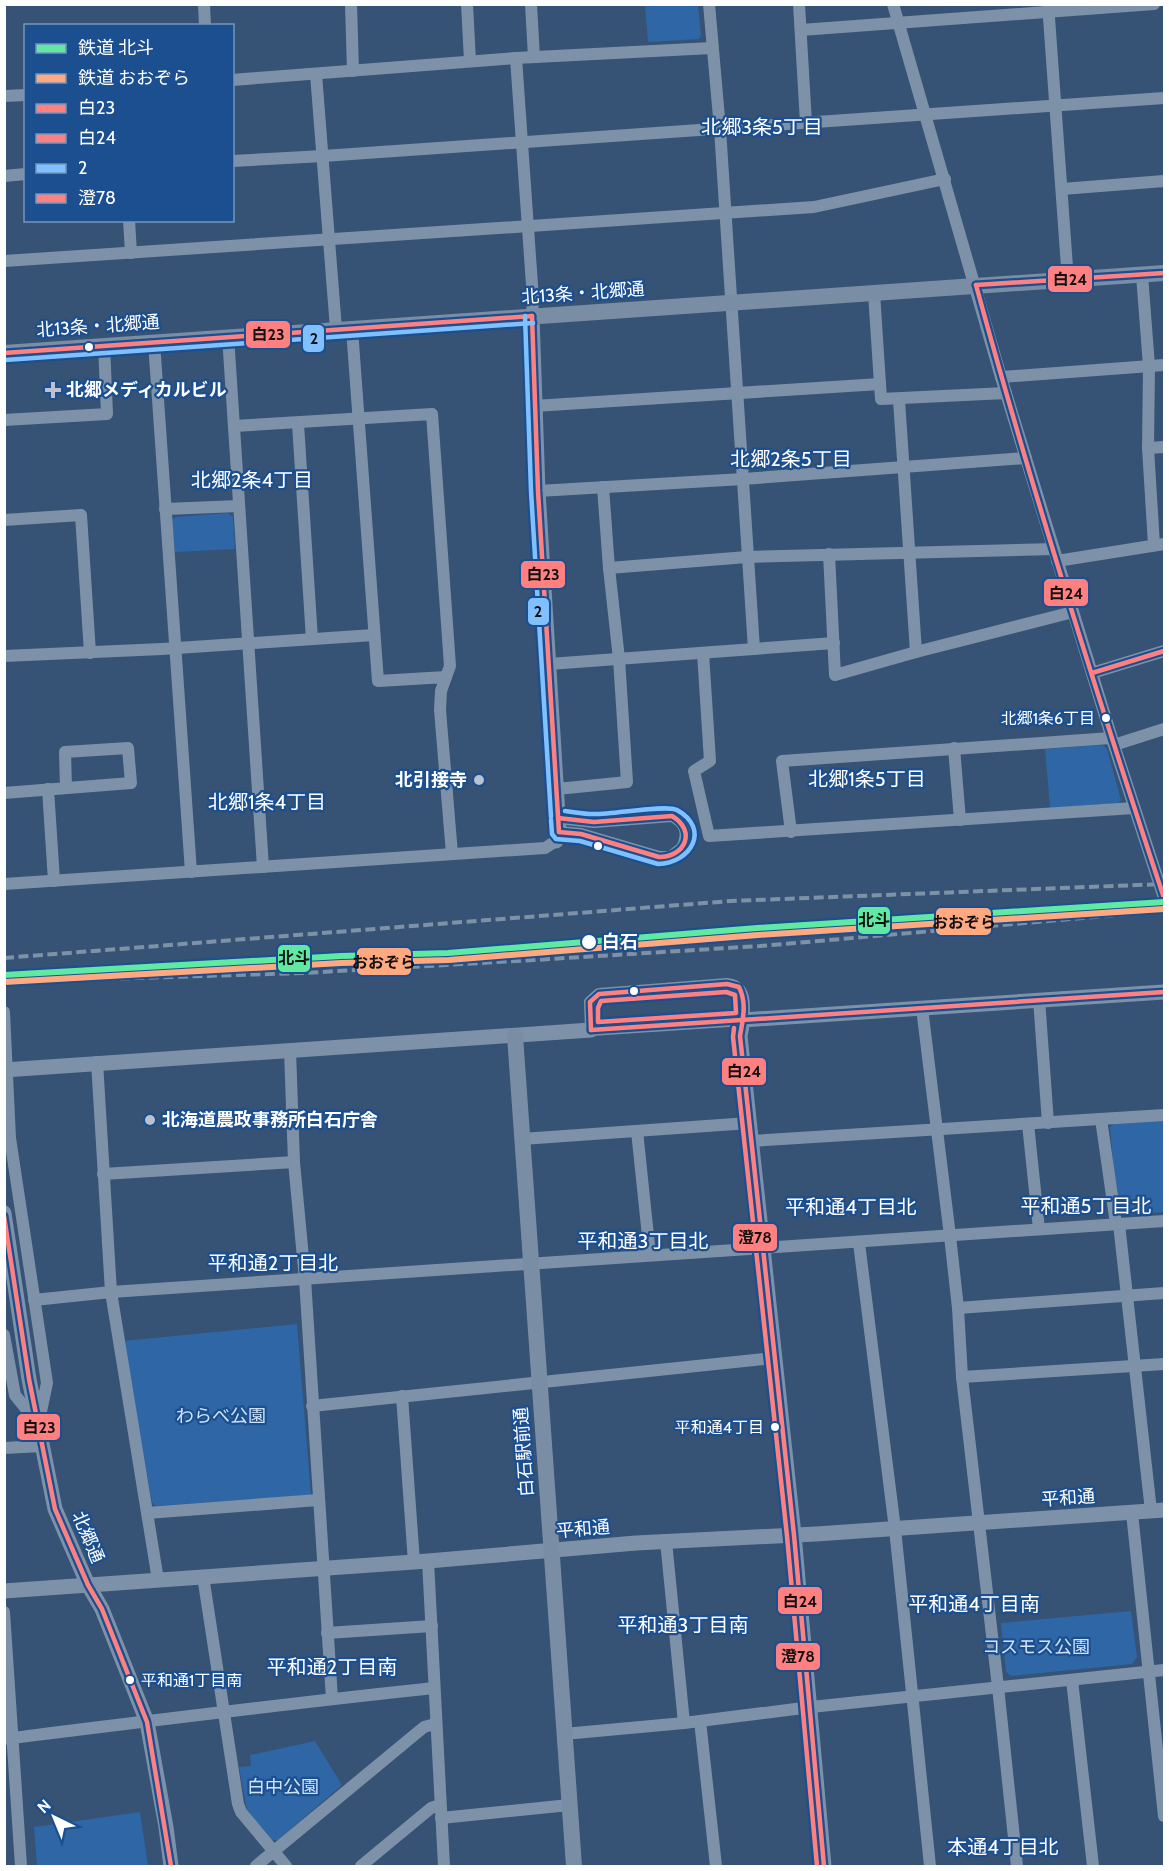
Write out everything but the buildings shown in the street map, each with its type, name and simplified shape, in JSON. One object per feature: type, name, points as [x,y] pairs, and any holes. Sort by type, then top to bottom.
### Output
[{"type":"main road","name":"北13条・北郷通","points":[[4,353],[1164,273]]},
{"type":"main road","name":"白石駅前通","points":[[514,1036],[574,1866]]},
{"type":"street","points":[[204,4],[206,24]]},
{"type":"street","points":[[351,4],[353,71]]},
{"type":"street","points":[[467,4],[470,61]]},
{"type":"street","points":[[531,4],[534,57]]},
{"type":"street","points":[[709,4],[720,129],[754,649]]},
{"type":"street","points":[[799,4],[806,123]]},
{"type":"street","points":[[893,4],[1001,377],[1164,898]]},
{"type":"street","points":[[801,30],[898,24],[1048,8],[1154,4]]},
{"type":"street","points":[[1048,8],[1068,281]]},
{"type":"street","points":[[234,80],[470,61],[712,48]]},
{"type":"street","points":[[4,884],[545,848],[558,830],[538,491],[533,299],[516,58]]},
{"type":"street","points":[[316,74],[330,238],[358,419],[378,681],[446,677]]},
{"type":"street","points":[[4,96],[24,95]]},
{"type":"street","points":[[234,161],[1164,98]]},
{"type":"street","points":[[4,176],[24,174]]},
{"type":"street","points":[[4,261],[725,211],[814,207],[945,179]]},
{"type":"street","points":[[1062,189],[1164,182]]},
{"type":"street","points":[[129,222],[131,253]]},
{"type":"street","points":[[1058,561],[1159,545],[1148,448],[1149,366],[1142,275]]},
{"type":"street","points":[[874,293],[881,399],[899,400],[1006,393]]},
{"type":"street","points":[[228,336],[263,867]]},
{"type":"street","points":[[154,342],[191,872]]},
{"type":"street","points":[[4,420],[107,414],[104,345]]},
{"type":"street","points":[[1001,377],[1164,365]]},
{"type":"street","points":[[534,406],[880,384]]},
{"type":"street","points":[[899,400],[916,652]]},
{"type":"street","points":[[234,426],[298,424],[432,414],[450,666],[441,691],[440,710],[452,855]]},
{"type":"street","points":[[298,424],[312,639]]},
{"type":"street","points":[[1148,448],[1164,447]]},
{"type":"street","points":[[538,491],[743,479],[1026,458]]},
{"type":"street","points":[[557,789],[627,782],[619,659],[603,487]]},
{"type":"street","points":[[165,509],[239,506]]},
{"type":"street","points":[[4,520],[81,515],[90,653]]},
{"type":"street","points":[[609,568],[747,557],[1054,549]]},
{"type":"street","points":[[829,555],[836,675],[1073,612]]},
{"type":"street","points":[[4,656],[90,653],[374,635]]},
{"type":"street","points":[[549,664],[834,643]]},
{"type":"street","points":[[1092,673],[1164,651]]},
{"type":"street","points":[[703,653],[710,761],[694,771],[709,836],[1134,808]]},
{"type":"street","points":[[791,831],[782,761],[954,748],[1113,741],[1164,729]]},
{"type":"street","points":[[4,793],[131,783],[128,748],[65,752],[66,788]]},
{"type":"street","points":[[954,748],[960,820]]},
{"type":"street","points":[[48,789],[54,881]]},
{"type":"street","points":[[672,816],[684,826],[686,833],[682,848],[670,857],[659,857],[581,834],[558,830],[594,822],[672,816]]},
{"type":"street","points":[[591,1030],[590,1002],[599,994],[727,984],[734,984],[742,991],[744,1010],[740,1036],[761,1247],[794,1535],[824,1866]]},
{"type":"street","points":[[6,1070],[97,1062],[1164,992]]},
{"type":"street","points":[[1039,999],[1048,1122]]},
{"type":"street","points":[[922,1008],[958,1308],[962,1377],[1017,1866]]},
{"type":"street","points":[[4,1012],[10,1138],[47,1383],[38,1425]]},
{"type":"street","points":[[290,1050],[294,1162],[305,1278],[332,1699]]},
{"type":"street","points":[[97,1062],[111,1292],[158,1580]]},
{"type":"street","points":[[751,1141],[1164,1115]]},
{"type":"street","points":[[1101,1119],[1135,1366],[1158,1511]]},
{"type":"street","points":[[522,1139],[749,1123]]},
{"type":"street","points":[[1028,1124],[1039,1229]]},
{"type":"street","points":[[637,1131],[650,1255]]},
{"type":"street","points":[[103,1174],[294,1162]]},
{"type":"street","name":"北郷通","points":[[4,1213],[29,1379],[55,1509],[88,1585],[102,1609],[147,1722],[171,1866]]},
{"type":"street","points":[[34,1300],[305,1278],[1164,1221]]},
{"type":"street","points":[[859,1243],[895,1529],[930,1866]]},
{"type":"street","points":[[958,1308],[1164,1293]]},
{"type":"street","points":[[4,1335],[15,1395],[38,1425]]},
{"type":"street","points":[[312,1406],[774,1358]]},
{"type":"street","points":[[962,1377],[1164,1364]]},
{"type":"street","points":[[402,1396],[421,1561],[432,1626],[435,1724],[444,1866]]},
{"type":"street","points":[[4,1448],[42,1446]]},
{"type":"street","points":[[147,1513],[318,1500]]},
{"type":"street","name":"平和通","points":[[4,1591],[666,1541],[895,1529],[1158,1511]]},
{"type":"street","points":[[1131,1513],[1164,1816]]},
{"type":"street","points":[[666,1541],[684,1723]]},
{"type":"street","points":[[203,1576],[238,1804],[241,1812],[286,1866]]},
{"type":"street","points":[[4,1612],[9,1738],[21,1866]]},
{"type":"street","points":[[327,1633],[432,1626]]},
{"type":"street","points":[[564,1734],[1164,1670]]},
{"type":"street","points":[[1072,1680],[1093,1866]]},
{"type":"street","points":[[9,1738],[434,1688]]},
{"type":"street","points":[[700,1721],[716,1866]]},
{"type":"street","points":[[256,1866],[424,1727],[435,1724]]},
{"type":"street","points":[[362,1866],[431,1808],[440,1805]]},
{"type":"street","points":[[441,1818],[569,1805]]},
{"type":"green space","points":[[645,5],[698,5],[701,35],[699,39],[648,42]]},
{"type":"green space","points":[[228,513],[233,517],[235,549],[175,552],[172,520],[176,517]]},
{"type":"green space","points":[[1103,745],[1107,749],[1121,800],[1118,803],[1050,808],[1045,749]]},
{"type":"green space","points":[[1164,1119],[1164,1212],[1123,1215],[1117,1209],[1110,1127],[1115,1123]]},
{"type":"green space","name":"わらべ公園","points":[[297,1324],[311,1495],[155,1506],[152,1502],[123,1341]]},
{"type":"green space","name":"コスモス公園","points":[[1131,1611],[1137,1657],[1132,1664],[1011,1676],[1006,1672],[1001,1623]]},
{"type":"green space","name":"白中公園","points":[[315,1741],[342,1785],[278,1840],[272,1840],[247,1810],[239,1767],[251,1766],[250,1755]]},
{"type":"green space","points":[[140,1812],[148,1866],[37,1866],[34,1827]]},
{"type":"railway","points":[[4,958],[731,901],[1164,884]]},
{"type":"railway","points":[[4,982],[304,973],[534,960],[760,946],[1164,911]]},
{"type":"rail line","name":"北斗","points":[[4,975],[341,956],[448,953],[757,928],[1164,902]]},
{"type":"rail line","name":"おおぞら","points":[[4,982],[341,963],[449,960],[758,935],[1164,909]]},
{"type":"transit line","name":"白24","points":[[976,285],[1164,273]]},
{"type":"transit line","name":"白24","points":[[976,285],[1066,593],[1164,898]]},
{"type":"transit line","name":"2","points":[[525,316],[531,491],[551,817]]},
{"type":"transit line","name":"白23","points":[[532,316],[538,491],[559,832]]},
{"type":"transit line","name":"白23","points":[[4,353],[532,316]]},
{"type":"transit line","name":"2","points":[[5,360],[533,323]]},
{"type":"transit line","name":"白24","points":[[1092,673],[1164,651]]},
{"type":"transit line","name":"2","points":[[551,820],[552,834],[556,839],[580,841],[658,864],[680,858],[693,844],[695,835],[693,826],[687,818],[671,808],[601,814],[565,811]]},
{"type":"transit line","name":"白23","points":[[558,818],[594,822],[672,816],[680,822],[686,836],[685,842],[676,853],[659,857],[581,834],[559,832]]},
{"type":"transit line","name":"白24","points":[[591,1030],[590,1002],[599,994],[727,984],[739,987],[743,999],[744,1011],[740,1036],[794,1535],[824,1866]]},
{"type":"transit line","name":"澄78","points":[[726,992],[735,995],[736,1013],[598,1022],[598,1008],[601,1001],[726,992]]},
{"type":"transit line","name":"白24","points":[[591,1030],[1164,992]]},
{"type":"transit line","name":"澄78","points":[[734,1028],[733,1037],[787,1536],[817,1866]]},
{"type":"transit line","name":"白23","points":[[4,1216],[29,1379],[55,1509],[88,1585],[102,1609],[147,1722],[171,1866]]},
{"type":"place","name":"北郷メディカルビル","points":[[53,390]]},
{"type":"place","name":"北郷1条6丁目","points":[[1106,718]]},
{"type":"place","name":"北引接寺","points":[[479,780]]},
{"type":"place","name":"白石","points":[[589,942]]},
{"type":"place","name":"北海道農政事務所白石庁舎","points":[[150,1120]]},
{"type":"place","name":"平和通4丁目","points":[[775,1427]]},
{"type":"place","name":"平和通1丁目南","points":[[130,1680]]},
{"type":"district","name":"北郷3条5丁目","points":[[762,127]]},
{"type":"district","name":"北郷2条5丁目","points":[[791,459]]},
{"type":"district","name":"北郷2条4丁目","points":[[252,480]]},
{"type":"district","name":"北郷1条5丁目","points":[[867,779]]},
{"type":"district","name":"北郷1条4丁目","points":[[267,802]]},
{"type":"district","name":"平和通5丁目北","points":[[1086,1206]]},
{"type":"district","name":"平和通4丁目北","points":[[851,1207]]},
{"type":"district","name":"平和通3丁目北","points":[[643,1241]]},
{"type":"district","name":"平和通2丁目北","points":[[273,1263]]},
{"type":"district","name":"平和通4丁目南","points":[[974,1604]]},
{"type":"district","name":"平和通3丁目南","points":[[683,1625]]},
{"type":"district","name":"平和通2丁目南","points":[[332,1667]]},
{"type":"district","name":"本通4丁目北","points":[[1003,1847]]}]
